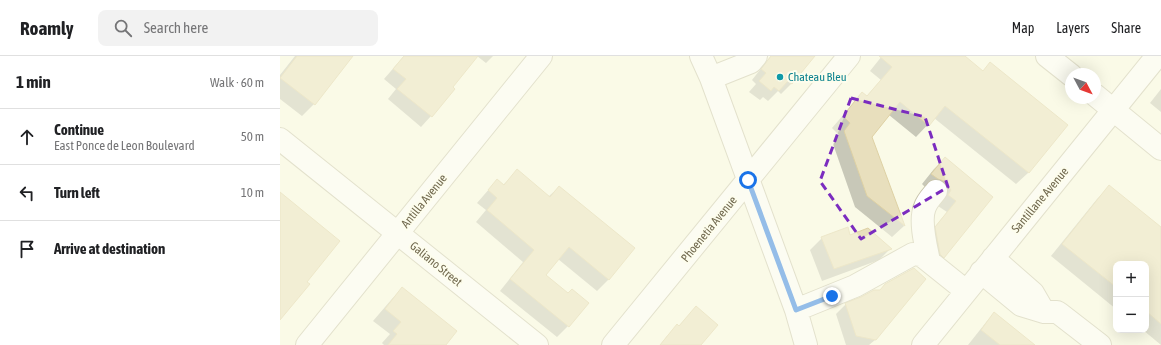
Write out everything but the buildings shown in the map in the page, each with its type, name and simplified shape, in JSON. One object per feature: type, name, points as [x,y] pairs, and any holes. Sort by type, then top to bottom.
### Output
[{"type":"street","name":"Antilla Avenue","points":[[307,345],[541,56]]},
{"type":"street","points":[[701,56],[711,78],[796,310],[806,345]]},
{"type":"street","points":[[711,78],[751,62],[756,56]]},
{"type":"street","name":"Phoenetia Avenue","points":[[613,345],[849,56]]},
{"type":"street","points":[[1047,56],[1065,70]]},
{"type":"street","name":"Santillane Avenue","points":[[923,345],[1157,56]]},
{"type":"street","points":[[1101,100],[1161,149]]},
{"type":"street","name":"Galiano Street","points":[[280,139],[536,345]]},
{"type":"street","points":[[929,261],[925,244],[922,216],[925,206],[936,191]]},
{"type":"street","points":[[796,310],[855,286],[913,254],[921,255],[966,291]]},
{"type":"street","points":[[987,265],[1020,305],[1044,312],[1057,312],[1100,345]]},
{"type":"highlighted area","points":[[851,98],[925,117],[948,187],[861,239],[820,181]]},
{"type":"place","name":"Chateau Bleu","points":[[780,77]]},
{"type":"route","points":[[748,180],[796,310],[832,296]]}]
